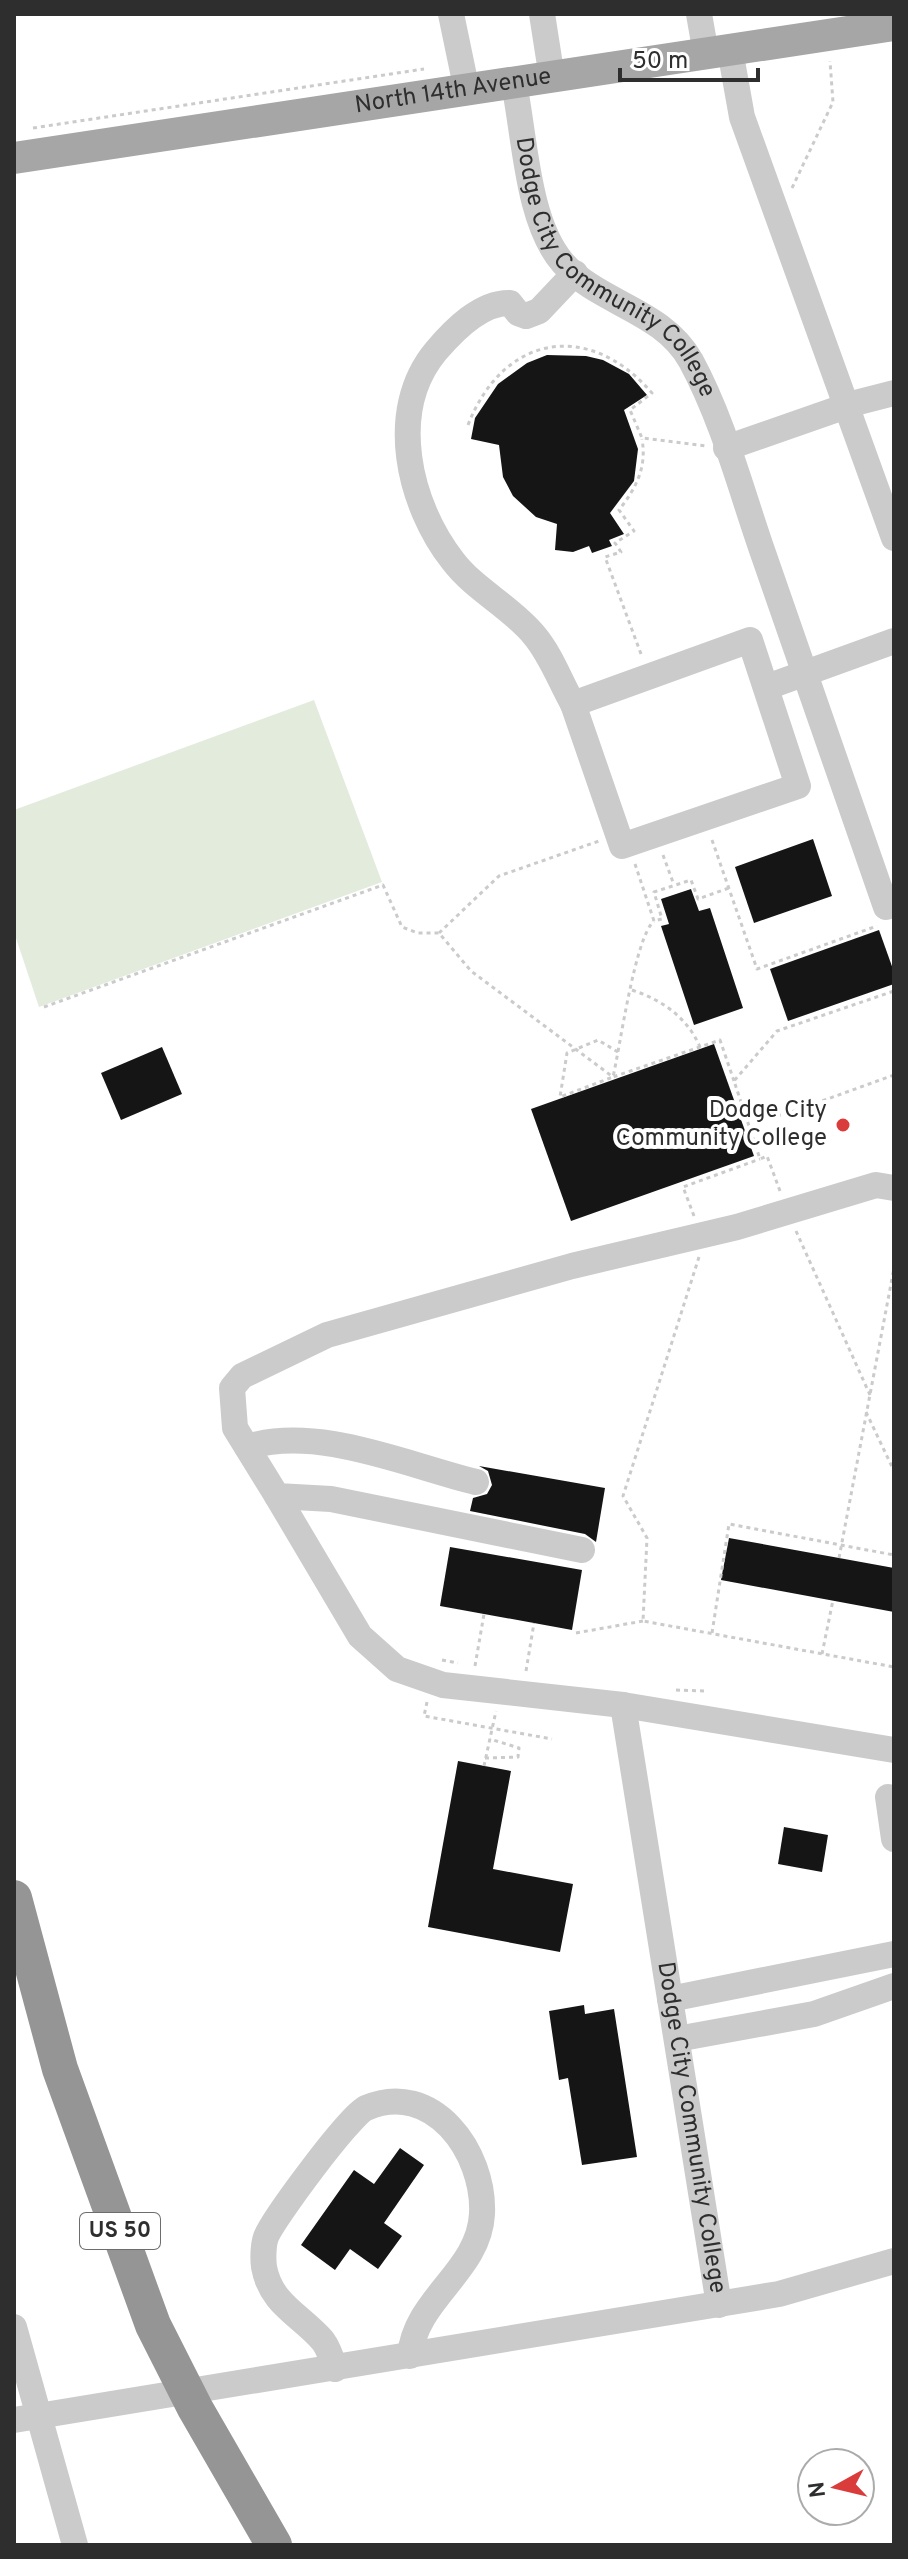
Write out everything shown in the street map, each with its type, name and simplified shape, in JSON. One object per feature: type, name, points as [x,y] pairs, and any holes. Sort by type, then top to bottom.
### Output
[{"type":"highway","name":"US 50","points":[[14,1898],[60,2069],[153,2325],[187,2392],[274,2545]]},
{"type":"main road","name":"North 14th Avenue","points":[[14,158],[894,25]]},
{"type":"street","points":[[451,14],[467,91]]},
{"type":"street","points":[[542,14],[552,78]]},
{"type":"street","points":[[699,14],[718,52],[894,538]]},
{"type":"street","name":"Dodge City Community College","points":[[514,84],[539,219],[556,252],[575,273],[673,335],[690,360],[718,447],[805,673],[889,914]]},
{"type":"street","points":[[573,704],[750,640],[798,786],[656,835],[623,839],[606,801],[573,704],[533,632],[453,562],[422,504],[407,445],[417,384],[429,360],[445,340],[473,316],[497,302],[510,303],[518,313],[526,316],[539,311],[575,273]]},
{"type":"street","points":[[718,447],[847,405],[892,398]]},
{"type":"street","points":[[767,687],[894,641]]},
{"type":"street","points":[[894,1188],[876,1185],[788,1212],[572,1266],[327,1335],[242,1376],[232,1388],[235,1428],[360,1636],[397,1669],[431,1681],[500,1693],[623,1705],[894,1750]]},
{"type":"street","points":[[247,1447],[294,1438],[391,1458],[476,1482]]},
{"type":"street","points":[[277,1496],[331,1499],[582,1550]]},
{"type":"street","name":"Dodge City Community College","points":[[26,2417],[719,2305],[623,1705]]},
{"type":"street","points":[[894,1798],[888,1797],[894,1839]]},
{"type":"street","points":[[670,1999],[894,1954]]},
{"type":"street","points":[[677,2039],[814,2014],[894,1986]]},
{"type":"street","points":[[335,2369],[322,2340],[284,2308],[270,2290],[263,2264],[266,2237],[339,2134],[363,2109],[396,2099],[422,2105],[456,2130],[473,2164],[482,2214],[469,2260],[431,2301],[412,2336],[410,2356]]},
{"type":"street","points":[[719,2305],[779,2294],[894,2261]]},
{"type":"street","points":[[14,2327],[27,2373],[26,2417],[75,2545]]},
{"type":"path","points":[[790,192],[835,93],[826,35]]},
{"type":"path","points":[[468,425],[478,399],[495,376],[533,352],[575,346],[619,361],[652,393],[630,410],[642,438],[641,475],[635,490],[619,510],[634,531],[615,543],[621,552],[605,557],[650,676]]},
{"type":"path","points":[[642,438],[718,447]]},
{"type":"path","points":[[704,818],[757,969],[889,914]]},
{"type":"path","points":[[656,835],[674,885]]},
{"type":"path","points":[[44,1007],[383,885],[402,927],[418,933],[439,933],[499,876],[623,839],[654,921]]},
{"type":"path","points":[[613,1077],[642,940],[654,921],[662,919],[654,892],[691,880],[698,899],[729,888]]},
{"type":"path","points":[[439,933],[471,971],[613,1077]]},
{"type":"path","points":[[631,990],[652,997],[674,1012],[694,1034],[700,1047]]},
{"type":"path","points":[[734,1081],[777,1031],[894,991]]},
{"type":"path","points":[[618,1052],[598,1040],[574,1048],[564,1059],[560,1097],[720,1040],[760,1159]]},
{"type":"path","points":[[745,1116],[783,1115],[894,1075]]},
{"type":"path","points":[[643,1621],[647,1538],[623,1496],[703,1245],[683,1187],[767,1156],[788,1212],[870,1395]]},
{"type":"path","points":[[839,1558],[894,1268]]},
{"type":"path","points":[[866,1412],[894,1471]]},
{"type":"path","points":[[712,1633],[729,1524],[894,1555]]},
{"type":"path","points":[[822,1654],[833,1600]]},
{"type":"path","points":[[475,1666],[484,1614]]},
{"type":"path","points":[[576,1633],[643,1621],[894,1667]]},
{"type":"path","points":[[525,1675],[534,1623]]},
{"type":"path","points":[[431,1681],[424,1716],[552,1739]]},
{"type":"path","points":[[484,1766],[500,1693]]},
{"type":"path","points":[[485,1758],[518,1757],[519,1748],[490,1739]]},
{"type":"shaded area","points":[[314,700],[382,882],[39,1007],[14,932],[14,810]]},
{"type":"building","points":[[547,355],[586,356],[603,360],[629,374],[647,395],[624,410],[638,449],[634,481],[610,513],[624,534],[609,540],[612,546],[592,553],[589,546],[573,552],[555,550],[557,524],[536,517],[513,496],[503,477],[499,445],[471,439],[475,418],[498,384],[527,363]]},
{"type":"building","points":[[813,839],[832,896],[754,923],[735,867]]},
{"type":"building","points":[[691,889],[699,911],[710,908],[743,1008],[694,1025],[661,926],[669,924],[661,899]]},
{"type":"building","points":[[879,930],[894,972],[894,984],[788,1021],[770,969]]},
{"type":"building","points":[[714,1044],[754,1156],[571,1221],[531,1109]]},
{"type":"building","points":[[162,1047],[182,1094],[121,1120],[101,1073]]},
{"type":"building","points":[[479,1466],[605,1488],[596,1542],[585,1534],[470,1511],[473,1498],[487,1494],[492,1485],[488,1471]]},
{"type":"building","points":[[729,1538],[894,1568],[894,1612],[721,1580]]},
{"type":"building","points":[[450,1547],[582,1570],[572,1630],[440,1606]]},
{"type":"building","points":[[458,1761],[511,1771],[493,1869],[573,1884],[560,1952],[428,1927]]},
{"type":"building","points":[[784,1827],[828,1835],[822,1872],[778,1864]]},
{"type":"building","points":[[584,2005],[585,2014],[614,2009],[637,2157],[582,2165],[568,2078],[559,2080],[549,2011]]},
{"type":"building","points":[[400,2148],[424,2165],[384,2223],[402,2236],[378,2269],[350,2249],[335,2270],[301,2245],[354,2170],[374,2184]]},
{"type":"place","name":"Dodge City Community College","points":[[843,1125]]}]
